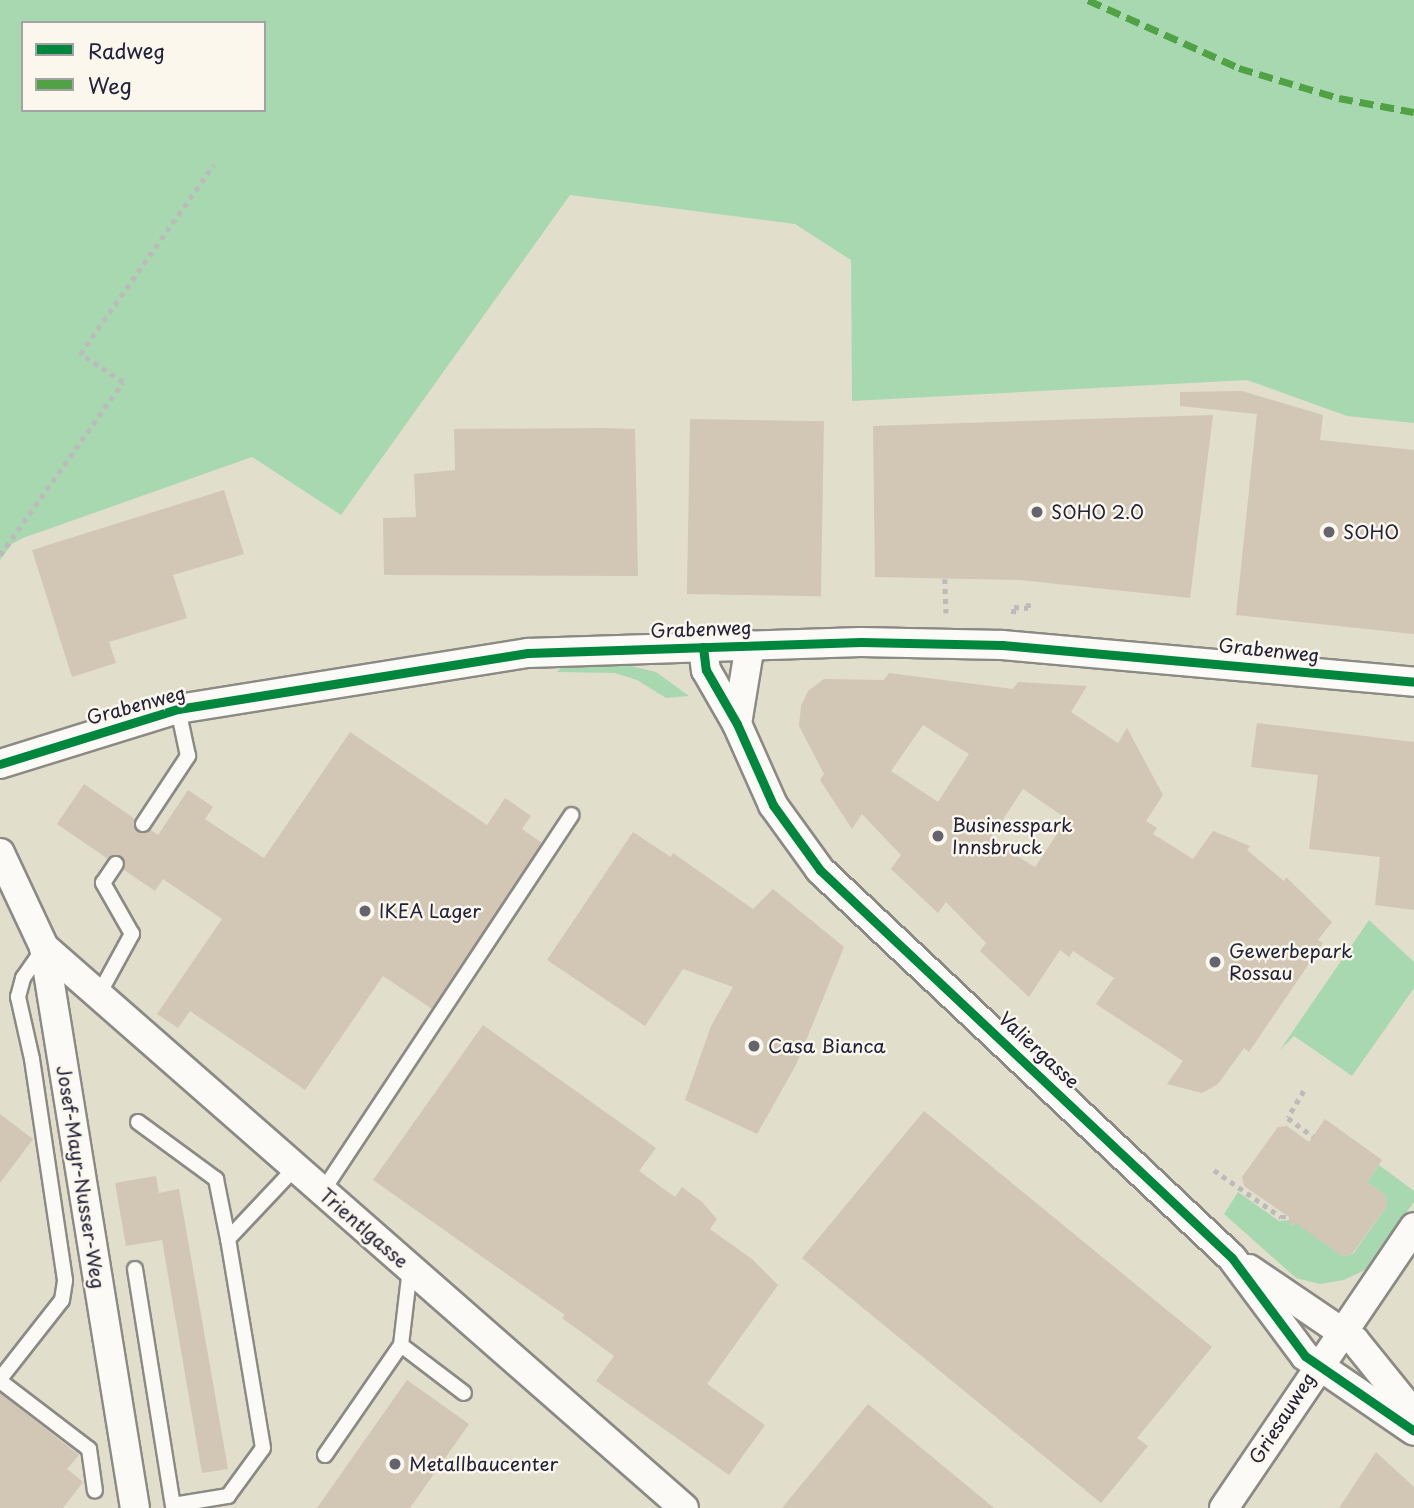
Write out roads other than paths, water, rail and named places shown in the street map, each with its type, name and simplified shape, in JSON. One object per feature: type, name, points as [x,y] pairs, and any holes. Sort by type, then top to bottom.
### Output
[{"type":"street","name":"Grabenweg","points":[[0,764],[178,709],[528,653],[750,645],[1002,645],[1414,682]]},
{"type":"street","points":[[737,724],[750,645]]},
{"type":"street","name":"Valiergasse","points":[[704,647],[706,670],[737,724],[773,805],[820,870],[1232,1258],[1355,1341],[1414,1415]]},
{"type":"street","name":"Josef-Mayr-Nusser-Weg","points":[[0,853],[44,947],[135,1508]]},
{"type":"street","name":"Trientlgasse","points":[[44,947],[684,1508]]},
{"type":"street","name":"Griesauweg","points":[[1224,1508],[1317,1364],[1414,1227]]},
{"type":"street","name":"Valiergasse","points":[[1232,1258],[1305,1356],[1414,1431]]},
{"type":"lane","points":[[143,824],[188,756],[178,709]]},
{"type":"lane","points":[[322,1192],[572,815]]},
{"type":"lane","points":[[98,996],[132,934],[103,883],[116,864]]},
{"type":"lane","points":[[44,947],[23,978],[18,997],[32,1059],[65,1280],[62,1300],[0,1380],[89,1449],[95,1491]]},
{"type":"lane","points":[[135,1269],[173,1505],[228,1496],[263,1448],[216,1179],[138,1122]]},
{"type":"lane","points":[[228,1239],[295,1168]]},
{"type":"lane","points":[[325,1455],[401,1345],[410,1268]]},
{"type":"lane","points":[[401,1345],[464,1393]]},
{"type":"place","name":"SOHO 2.0","points":[[1037,512]]},
{"type":"place","name":"SOHO","points":[[1329,532]]},
{"type":"place","name":"Businesspark Innsbruck","points":[[938,836]]},
{"type":"place","name":"IKEA Lager","points":[[365,911]]},
{"type":"place","name":"Gewerbepark Rossau","points":[[1215,962]]},
{"type":"place","name":"Casa Bianca","points":[[754,1046]]},
{"type":"place","name":"Metallbaucenter","points":[[395,1464]]}]
